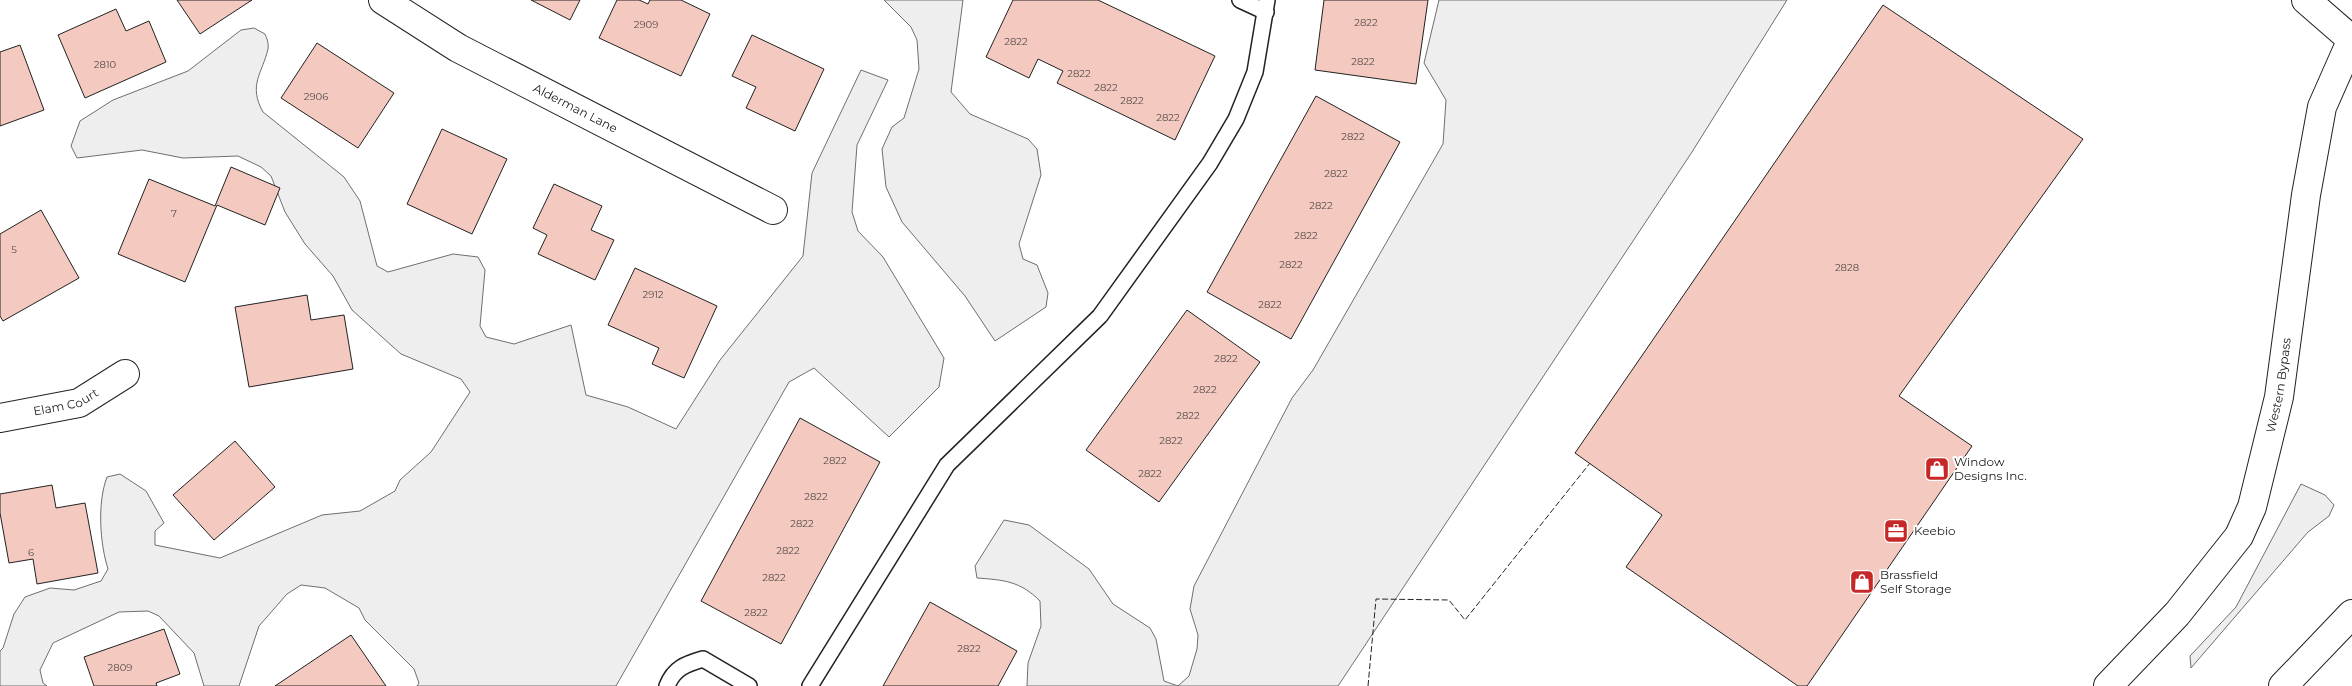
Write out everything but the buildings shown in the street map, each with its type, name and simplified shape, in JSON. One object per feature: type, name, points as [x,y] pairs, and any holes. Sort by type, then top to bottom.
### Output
[{"type":"main road","name":"Alderman Lane","points":[[383,0],[458,48],[773,210]]},
{"type":"main road","points":[[2306,0],[2352,39]]},
{"type":"main road","name":"Western Bypass","points":[[2108,686],[2177,614],[2239,536],[2252,507],[2279,396],[2306,195],[2322,107],[2352,39]]},
{"type":"main road","name":"Elam Court","points":[[0,418],[78,403],[125,374]]},
{"type":"main road","points":[[2283,686],[2352,614]]},
{"type":"lane","points":[[810,686],[947,465],[1100,316],[1210,163],[1236,119],[1255,72],[1266,6],[1240,0]]},
{"type":"lane","points":[[667,686],[671,675],[684,664],[704,659],[749,686]]},
{"type":"shaded area","points":[[884,0],[963,0],[951,92],[970,114],[1028,139],[1037,149],[1041,175],[1019,244],[1023,259],[1037,265],[1048,293],[1046,307],[995,341],[965,296],[902,222],[886,187],[882,149],[892,127],[904,118],[919,69],[917,40],[911,27]]},
{"type":"shaded area","points":[[1439,0],[1787,0],[1692,152],[1338,686],[1178,686],[1189,676],[1197,649],[1198,635],[1190,609],[1194,586],[1292,398],[1313,370],[1443,144],[1446,100],[1424,63]]},
{"type":"shaded area","points":[[254,28],[265,34],[268,45],[256,87],[263,112],[344,177],[360,201],[377,266],[388,272],[453,254],[478,257],[485,270],[480,326],[486,337],[514,344],[571,325],[586,395],[628,407],[676,429],[720,360],[803,256],[812,173],[861,70],[888,80],[857,145],[852,212],[858,231],[883,257],[944,358],[939,387],[889,437],[814,368],[789,382],[616,686],[417,686],[419,683],[414,669],[365,620],[359,608],[325,588],[301,585],[287,594],[259,626],[239,686],[204,686],[194,653],[159,616],[148,611],[119,612],[53,643],[40,670],[43,683],[47,686],[0,686],[0,651],[3,648],[14,614],[25,597],[50,588],[74,590],[101,581],[108,569],[103,548],[101,523],[102,499],[107,477],[120,474],[146,491],[164,523],[155,531],[155,545],[220,558],[322,515],[360,511],[395,491],[400,480],[431,452],[470,392],[461,379],[401,354],[352,310],[333,276],[305,244],[285,212],[271,176],[261,167],[238,156],[183,158],[142,150],[77,158],[71,146],[80,121],[113,100],[188,71],[241,30]]},
{"type":"shaded area","points":[[2301,484],[2325,495],[2334,505],[2329,516],[2308,532],[2191,668],[2190,656],[2236,607]]},
{"type":"shaded area","points":[[1004,520],[1029,525],[1089,569],[1113,604],[1150,628],[1156,639],[1164,681],[1178,686],[1027,686],[1028,663],[1041,626],[1040,601],[1033,594],[1018,585],[977,578],[975,566]]},
{"type":"fence","points":[[1368,686],[1376,599],[1449,600],[1465,620],[1590,463]]},
{"type":"place","name":"Window Designs Inc.","points":[[1937,469]]},
{"type":"place","name":"Keebio","points":[[1896,531]]},
{"type":"place","name":"Brassfield Self Storage","points":[[1862,582]]}]
